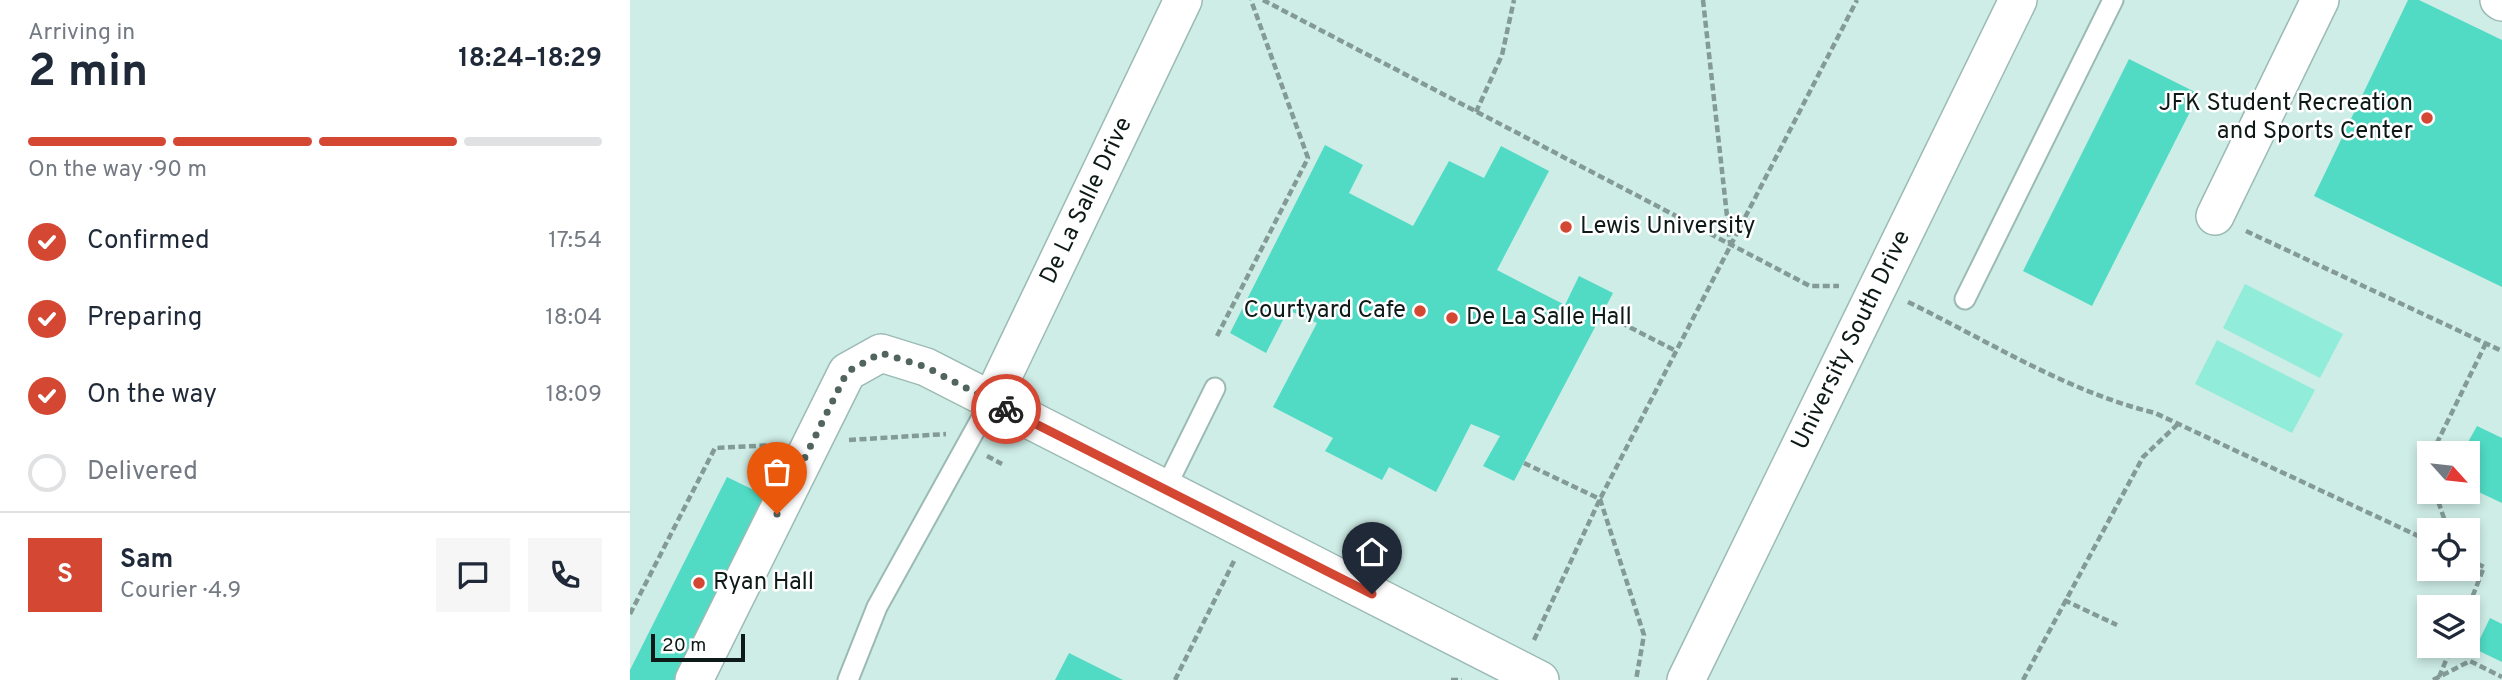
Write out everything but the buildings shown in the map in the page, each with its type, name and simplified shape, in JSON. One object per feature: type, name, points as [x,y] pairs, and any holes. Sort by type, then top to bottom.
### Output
[{"type":"street","name":"De La Salle Drive","points":[[991,401],[1183,0]]},
{"type":"street","name":"University South Drive","points":[[1686,680],[2018,0]]},
{"type":"street","points":[[2216,216],[2320,0]]},
{"type":"street","points":[[694,680],[847,372],[881,353],[926,367],[1530,675]]},
{"type":"lane","points":[[1965,299],[2113,0]]},
{"type":"lane","points":[[1165,489],[1215,388]]},
{"type":"lane","points":[[848,680],[877,607],[991,401]]},
{"type":"path","points":[[1217,336],[1308,158],[1251,0]]},
{"type":"path","points":[[1263,0],[1810,286],[1878,287],[2044,370],[2124,406],[2155,413],[2417,535]]},
{"type":"path","points":[[1476,112],[1502,55],[1514,0]]},
{"type":"path","points":[[1703,0],[1730,244]]},
{"type":"path","points":[[1530,675],[1600,499],[1857,0]]},
{"type":"path","points":[[2216,216],[2502,351]]},
{"type":"path","points":[[1602,313],[1676,351]]},
{"type":"path","points":[[2438,441],[2486,343]]},
{"type":"path","points":[[2023,680],[2143,457],[2178,424]]},
{"type":"path","points":[[1524,463],[1600,499],[1644,635],[1636,680]]},
{"type":"path","points":[[1175,680],[1249,531]]},
{"type":"path","points":[[2064,600],[2117,625]]},
{"type":"path","points":[[2439,677],[2447,658]]},
{"type":"path","points":[[2433,680],[2470,661],[2502,677]]},
{"type":"green space","points":[[2245,284],[2343,334],[2320,378],[2223,328]]},
{"type":"green space","points":[[2217,340],[2315,390],[2292,433],[2195,384]]},
{"type":"way so far","points":[[777,514],[847,372],[881,353],[926,367],[1006,409]]},
{"type":"place","name":"JFK Student Recreation and Sports Center","points":[[2427,118]]},
{"type":"place","name":"Lewis University","points":[[1566,227]]},
{"type":"place","name":"Courtyard Cafe","points":[[1420,311]]},
{"type":"place","name":"De La Salle Hall","points":[[1452,318]]},
{"type":"place","name":"Ryan Hall","points":[[699,583]]},
{"type":"route","points":[[1006,409],[1372,594]]}]
